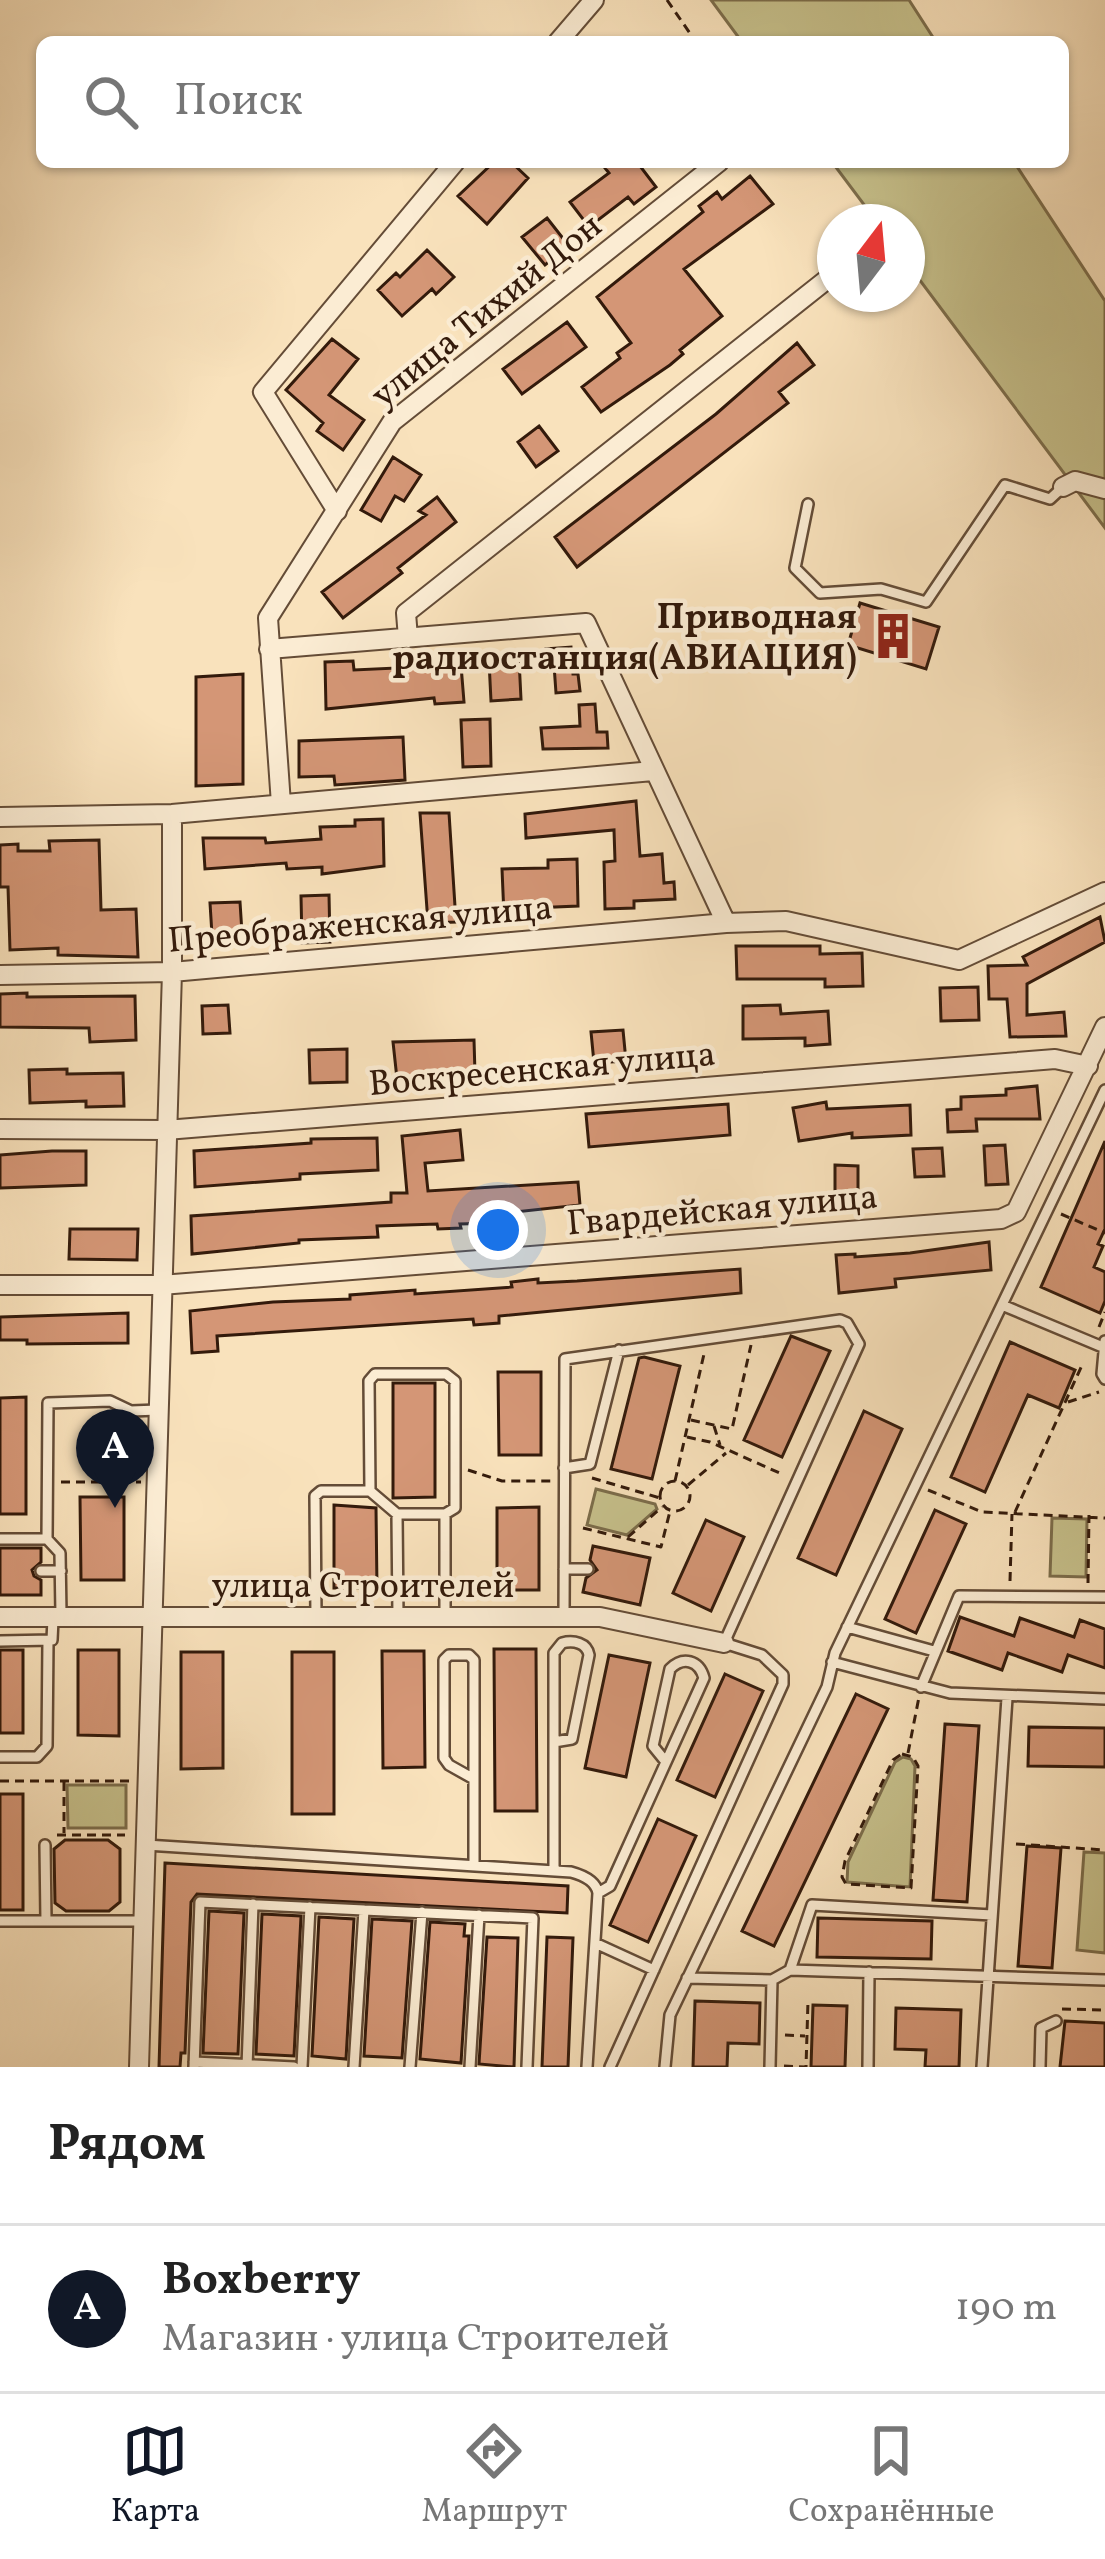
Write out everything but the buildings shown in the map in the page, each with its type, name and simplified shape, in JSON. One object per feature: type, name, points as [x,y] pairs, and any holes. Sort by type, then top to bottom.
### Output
[{"type":"street","points":[[563,36],[594,0]]},
{"type":"street","points":[[337,511],[263,392],[450,168]]},
{"type":"street","name":"улица Тихий Дон","points":[[281,804],[268,618],[392,422],[711,168]]},
{"type":"street","points":[[408,638],[406,613],[817,287]]},
{"type":"street","points":[[1063,487],[1075,481],[1105,489]]},
{"type":"street","points":[[269,649],[586,623],[726,923]]},
{"type":"street","points":[[0,817],[172,814],[653,771]]},
{"type":"street","points":[[139,2067],[172,972],[172,814]]},
{"type":"street","name":"Преображенская улица","points":[[0,975],[172,972],[786,921],[959,960],[1105,892]]},
{"type":"street","points":[[1088,1066],[1105,1027]]},
{"type":"street","name":"Воскресенская улица","points":[[0,1129],[166,1130],[1054,1059],[1088,1066]]},
{"type":"street","name":"Гвардейская улица","points":[[0,1285],[161,1285],[1001,1219],[1016,1212],[1088,1066]]},
{"type":"street","name":"улица Строителей","points":[[0,1617],[600,1617],[724,1642]]},
{"type":"lane","points":[[808,504],[795,568],[820,593],[881,589],[926,602],[1005,484],[1050,499],[1063,487]]},
{"type":"lane","points":[[665,2067],[668,2022],[687,1978],[827,1687],[847,1627],[1105,1090]]},
{"type":"lane","points":[[1002,1305],[1101,1345],[1105,1379]]},
{"type":"lane","points":[[564,1617],[565,1359],[840,1320],[847,1323],[859,1341],[724,1642],[762,1655],[775,1665],[783,1684],[610,2067]]},
{"type":"lane","points":[[563,1468],[590,1464],[619,1350]]},
{"type":"lane","points":[[316,1617],[317,1492],[370,1491],[398,1514],[445,1514],[455,1508],[454,1381],[446,1374],[371,1376],[370,1491]]},
{"type":"lane","points":[[0,1757],[37,1757],[47,1746],[48,1641],[57,1617],[61,1571],[60,1553],[47,1539],[48,1403],[110,1401],[131,1411],[158,1410]]},
{"type":"lane","points":[[398,1514],[398,1617]]},
{"type":"lane","points":[[445,1514],[445,1617]]},
{"type":"lane","points":[[0,1539],[47,1539]]},
{"type":"lane","points":[[564,1569],[588,1569]]},
{"type":"lane","points":[[41,1571],[61,1571]]},
{"type":"lane","points":[[921,1687],[959,1595],[1105,1598]]},
{"type":"lane","points":[[847,1627],[934,1651]]},
{"type":"lane","points":[[0,1641],[48,1641]]},
{"type":"lane","points":[[554,1742],[572,1739],[590,1655],[574,1642],[562,1643],[554,1651],[554,1742],[554,1871]]},
{"type":"lane","points":[[474,1779],[445,1762],[444,1660],[448,1655],[469,1655],[473,1660],[474,1779],[474,1866]]},
{"type":"lane","points":[[598,1893],[610,1886],[704,1678],[700,1667],[689,1661],[670,1669],[653,1746],[666,1762]]},
{"type":"lane","points":[[832,1661],[921,1687],[1006,1698],[1105,1700]]},
{"type":"lane","points":[[982,2067],[1006,1698]]},
{"type":"lane","points":[[46,1921],[48,1840]]},
{"type":"lane","points":[[145,1840],[577,1874],[594,1884],[598,1893],[587,2067]]},
{"type":"lane","points":[[310,1907],[298,2067],[194,2064],[200,1902],[422,1912],[532,1918],[527,2067]]},
{"type":"lane","points":[[247,2066],[253,1904]]},
{"type":"lane","points":[[790,1970],[812,1905],[992,1915]]},
{"type":"lane","points":[[355,2067],[364,1910]]},
{"type":"lane","points":[[410,2067],[422,1912]]},
{"type":"lane","points":[[470,2067],[478,1915]]},
{"type":"lane","points":[[0,1922],[143,1922]]},
{"type":"lane","points":[[595,1943],[654,1970]]},
{"type":"lane","points":[[687,1978],[772,1980],[790,1970],[1105,1980]]},
{"type":"lane","points":[[868,1972],[868,2067]]},
{"type":"lane","points":[[770,2066],[772,1980]]},
{"type":"lane","points":[[1040,2067],[1041,2028],[1056,2021]]},
{"type":"path","points":[[667,0],[692,36]]},
{"type":"path","points":[[1048,1209],[1105,1234]]},
{"type":"path","points":[[1101,1345],[1105,1312]]},
{"type":"path","points":[[689,1420],[732,1429],[753,1338]]},
{"type":"path","points":[[675,1481],[706,1344]]},
{"type":"path","points":[[1010,1595],[1013,1514],[1083,1363]]},
{"type":"path","points":[[1066,1402],[1105,1390]]},
{"type":"path","points":[[713,1423],[721,1447]]},
{"type":"path","points":[[685,1436],[789,1478]]},
{"type":"path","points":[[686,1486],[729,1450]]},
{"type":"path","points":[[47,1482],[155,1482]]},
{"type":"path","points":[[668,1483],[686,1486],[688,1506],[670,1510],[663,1506],[660,1493],[668,1483]]},
{"type":"path","points":[[916,1484],[982,1512],[1105,1517]]},
{"type":"path","points":[[626,1538],[663,1506]]},
{"type":"path","points":[[583,1528],[661,1547],[670,1510]]},
{"type":"path","points":[[1088,1597],[1089,1516]]},
{"type":"path","points":[[907,1754],[921,1687]]},
{"type":"path","points":[[907,1754],[918,1766],[911,1888],[846,1884],[842,1877],[845,1861],[893,1760],[907,1754]]},
{"type":"path","points":[[64,1780],[64,1835]]},
{"type":"path","points":[[0,1781],[146,1781]]},
{"type":"path","points":[[48,1840],[64,1835],[145,1840]]},
{"type":"path","points":[[1016,1844],[1105,1850]]},
{"type":"path","points":[[770,2066],[806,2067],[808,2001]]},
{"type":"path","points":[[1056,2021],[1062,2008],[1105,2010]]},
{"type":"path","points":[[771,2035],[807,2036]]},
{"type":"shaded area","points":[[711,0],[909,0],[932,36],[738,36]]},
{"type":"shaded area","points":[[836,168],[1018,168],[1105,301],[1105,528],[925,287],[925,204],[864,204]]},
{"type":"shaded area","points":[[596,1489],[655,1504],[657,1509],[627,1535],[587,1525]]},
{"type":"shaded area","points":[[1052,1518],[1087,1519],[1086,1577],[1050,1576]]},
{"type":"shaded area","points":[[903,1757],[915,1766],[910,1887],[847,1882],[848,1862],[895,1762]]},
{"type":"shaded area","points":[[67,1785],[126,1785],[126,1828],[68,1828]]},
{"type":"shaded area","points":[[1084,1852],[1105,1853],[1105,1953],[1077,1950]]},
{"type":"place","name":"Приводная радиостанция(АВИАЦИЯ)","points":[[893,636]]},
{"type":"place","name":"Boxberry","points":[[115,1508]]}]
